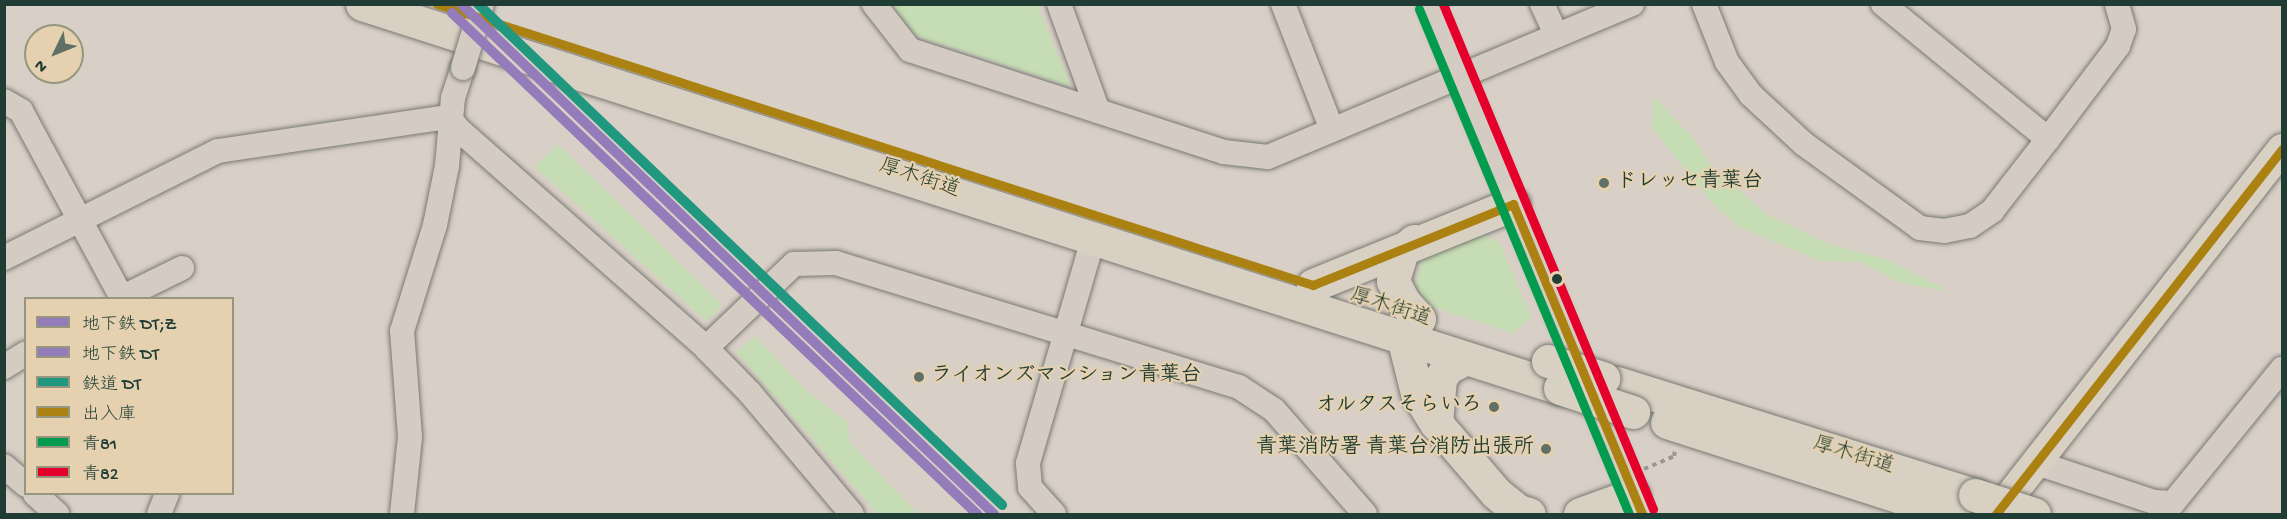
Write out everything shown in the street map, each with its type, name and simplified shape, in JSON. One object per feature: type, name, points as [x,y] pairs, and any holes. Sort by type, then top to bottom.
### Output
[{"type":"highway","name":"厚木街道","points":[[362,4],[1094,237],[1411,328],[1554,374],[1633,412],[1975,508],[2035,514]]},
{"type":"highway","name":"厚木街道","points":[[435,4],[1313,285],[1411,328],[1466,358],[1617,383],[1975,508]]},
{"type":"highway","points":[[1313,285],[1414,241],[1512,204]]},
{"type":"highway","points":[[1414,241],[1402,251],[1393,281],[1411,328],[1417,393],[1436,423],[1496,493],[1518,511],[1528,514]]},
{"type":"highway","points":[[1436,423],[1440,379],[1447,368],[1466,358]]},
{"type":"highway","points":[[1580,514],[1639,493]]},
{"type":"main road","points":[[1975,508],[2037,463],[2283,149]]},
{"type":"street","points":[[402,514],[410,437],[402,331],[435,225],[447,166],[449,117],[482,4]]},
{"type":"street","points":[[874,4],[910,50],[1224,152],[1268,157],[1632,4]]},
{"type":"street","points":[[1059,4],[1098,111]]},
{"type":"street","points":[[1283,4],[1332,130]]},
{"type":"street","points":[[1430,4],[1512,204],[1639,493]]},
{"type":"street","points":[[1542,4],[1557,36]]},
{"type":"street","points":[[1704,4],[1727,62],[1751,95],[1804,144],[1920,228],[1944,231],[1970,226],[1992,211],[2048,139],[2118,46],[2124,28],[2117,4]]},
{"type":"street","points":[[1883,4],[2048,139]]},
{"type":"street","points":[[4,101],[21,111],[81,217],[121,297]]},
{"type":"street","points":[[4,258],[81,217],[218,151],[449,117]]},
{"type":"street","points":[[449,117],[458,129],[706,348],[750,393],[852,514]]},
{"type":"street","points":[[1054,514],[1030,487],[1028,463],[1094,237]]},
{"type":"street","points":[[706,348],[785,272],[802,262],[836,263],[1066,336],[1239,387],[1274,410],[1365,514]]},
{"type":"street","points":[[124,297],[182,268]]},
{"type":"street","points":[[4,367],[24,354]]},
{"type":"street","points":[[2037,463],[2154,502],[2174,504],[2283,369]]},
{"type":"street","points":[[13,464],[24,482]]},
{"type":"street","points":[[35,495],[57,514]]},
{"type":"street","points":[[159,514],[167,495]]},
{"type":"path","points":[[1639,493],[1674,456],[1676,447]]},
{"type":"green space","points":[[891,5],[1037,5],[1071,87],[916,36]]},
{"type":"green space","points":[[1654,97],[1694,139],[1711,165],[1766,214],[1828,244],[1886,259],[1950,292],[1897,282],[1861,262],[1820,261],[1739,227],[1712,203],[1652,128]]},
{"type":"green space","points":[[558,144],[723,305],[706,321],[535,167]]},
{"type":"green space","points":[[1482,234],[1500,243],[1531,317],[1513,333],[1429,306],[1415,284],[1423,259]]},
{"type":"green space","points":[[755,336],[806,390],[847,422],[850,443],[918,514],[878,514],[736,352]]},
{"type":"metro line","name":"DT;Z","points":[[461,4],[994,514]]},
{"type":"metro line","name":"DT","points":[[452,13],[977,514]]},
{"type":"rail line","name":"DT","points":[[478,4],[1002,505]]},
{"type":"transit line","name":"出入庫","points":[[437,4],[1313,285],[1513,204],[1642,514]]},
{"type":"transit line","name":"青82","points":[[1443,4],[1653,509]]},
{"type":"transit line","name":"青81","points":[[1419,9],[1629,514]]},
{"type":"transit line","name":"出入庫","points":[[1996,514],[2282,149]]},
{"type":"place","name":"ドレッセ青葉台","points":[[1604,183]]},
{"type":"place","name":"ライオンズマンション青葉台","points":[[919,377]]},
{"type":"place","name":"オルタスそらいろ","points":[[1494,407]]},
{"type":"place","name":"青葉消防署 青葉台消防出張所","points":[[1546,449]]}]
